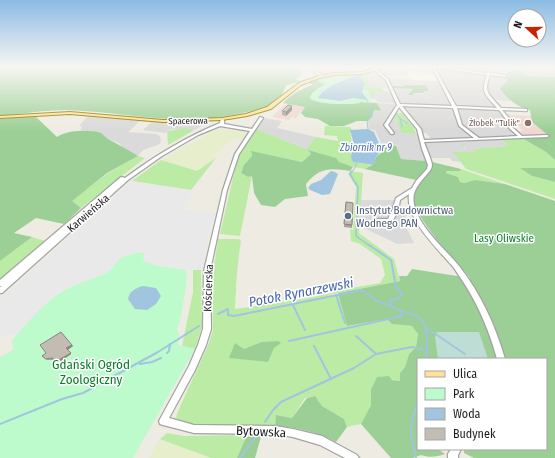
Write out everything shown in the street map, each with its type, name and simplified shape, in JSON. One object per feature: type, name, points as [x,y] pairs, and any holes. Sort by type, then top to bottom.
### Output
[{"type":"main road","name":"Spacerowa","points":[[0,117],[70,113],[210,124],[220,123],[269,108],[294,88]]},
{"type":"street","points":[[378,221],[390,221],[395,211],[398,199],[413,189],[430,167],[417,126],[399,105],[391,88]]},
{"type":"street","points":[[444,88],[455,108],[460,125],[478,139]]},
{"type":"street","points":[[485,88],[485,91],[507,118],[510,127],[521,137]]},
{"type":"street","points":[[399,105],[526,110]]},
{"type":"street","points":[[392,133],[387,124],[399,105]]},
{"type":"street","name":"Kościerska","points":[[163,421],[192,368],[202,345],[207,329],[208,271],[225,190],[237,154],[261,118]]},
{"type":"street","points":[[220,123],[252,130]]},
{"type":"street","name":"Karwieńska","points":[[0,291],[126,179],[210,124],[220,123]]},
{"type":"street","points":[[422,142],[547,136]]},
{"type":"street","name":"Karwieńska","points":[[0,284],[129,173],[172,146],[181,144]]},
{"type":"street","points":[[413,189],[411,202],[416,214],[429,235],[455,265],[469,286],[496,340],[501,358]]},
{"type":"street","name":"Bytowska","points":[[163,421],[194,429],[275,430],[293,433],[322,441],[354,458]]},
{"type":"shaded area","points":[[394,88],[413,89],[410,92],[423,95],[423,91],[429,91],[428,88],[442,88],[452,107],[400,104]]},
{"type":"shaded area","points":[[446,88],[483,88],[483,91],[496,108],[457,107]]},
{"type":"shaded area","points":[[488,88],[501,88],[505,96],[513,101],[495,100],[489,94]]},
{"type":"shaded area","points":[[374,92],[392,93],[396,103],[377,102],[376,99],[370,99],[369,96],[375,96]]},
{"type":"shaded area","points":[[377,103],[395,104],[395,109],[387,122],[383,125],[389,130],[388,125],[392,119],[398,120],[401,133],[419,134],[423,151],[421,152],[423,153],[426,161],[401,159],[396,146],[382,145],[375,130],[369,129],[368,121],[371,118],[373,110],[381,111]]},
{"type":"shaded area","points":[[288,104],[305,107],[296,118],[291,117],[289,120],[272,117],[283,106]]},
{"type":"shaded area","points":[[402,106],[453,110],[457,125],[472,138],[437,141],[432,140],[426,133],[423,133]]},
{"type":"shaded area","points":[[458,109],[498,110],[504,117],[506,126],[517,136],[480,138],[462,124]]},
{"type":"shaded area","points":[[506,114],[531,116],[532,122],[549,136],[525,137],[518,132],[523,131],[517,124],[513,124]]},
{"type":"shaded area","points":[[89,115],[140,121],[128,132],[155,134],[160,136],[161,142],[158,145],[143,150],[138,156],[123,148],[119,143],[108,139],[101,133],[81,130],[82,126],[79,126]]},
{"type":"shaded area","points":[[264,118],[282,121],[277,128],[316,137],[306,149],[256,129]]},
{"type":"shaded area","points":[[152,122],[206,123],[191,132],[191,130],[184,129],[171,129],[166,133],[143,130]]},
{"type":"shaded area","points":[[222,129],[246,132],[243,139],[236,138],[225,145],[214,157],[216,158],[197,171],[161,160],[214,131]]},
{"type":"shaded area","points":[[501,139],[510,146],[474,149],[477,152],[454,152],[461,162],[452,161],[450,158],[430,158],[426,150],[425,143],[459,141],[463,145],[461,142]]},
{"type":"shaded area","points":[[132,181],[194,191],[183,210],[215,213],[201,270],[186,270],[148,263],[144,261],[143,257],[145,253],[136,252],[131,255],[123,256],[117,261],[110,271],[57,294],[40,309],[18,333],[0,338],[0,299]]},
{"type":"shaded area","points":[[360,200],[395,200],[400,210],[407,212],[403,221],[414,243],[397,244],[364,228],[362,220],[359,220]]},
{"type":"shaded area","points":[[437,332],[479,332],[488,358],[438,358],[435,337]]},
{"type":"shaded area","points":[[160,439],[211,458],[149,458]]},
{"type":"green space","points":[[0,88],[284,88],[278,99],[272,104],[263,108],[216,118],[152,118],[66,110],[41,111],[0,116]]},
{"type":"green space","points":[[318,88],[311,99],[312,100],[336,104],[360,103],[359,102],[377,103],[381,111],[374,110],[372,117],[368,121],[357,121],[344,126],[330,126],[318,119],[305,117],[301,113],[305,107],[283,103],[296,92],[303,89]]},
{"type":"green space","points":[[319,88],[329,88],[318,98],[344,101],[357,98],[366,100],[367,98],[362,91],[369,90],[371,102],[334,104],[314,101],[310,98],[314,91]]},
{"type":"green space","points":[[365,88],[382,88],[384,91],[392,93],[375,92],[375,96],[369,96],[368,90],[363,90]]},
{"type":"green space","points":[[401,88],[428,88],[429,91],[408,95],[413,89]]},
{"type":"green space","points":[[500,88],[555,88],[555,160],[546,152],[522,138],[549,136],[532,122],[530,110],[513,102]]},
{"type":"green space","points":[[394,113],[402,113],[414,128],[416,134],[401,133],[397,120],[390,119]]},
{"type":"green space","points":[[35,116],[57,137],[72,132],[85,131],[101,133],[108,139],[138,156],[107,173],[72,201],[81,208],[64,224],[36,218],[14,233],[32,237],[0,261],[0,119]]},
{"type":"green space","points":[[325,126],[350,127],[352,130],[350,133],[352,141],[351,156],[353,162],[372,165],[365,169],[353,167],[341,163],[335,158],[308,151],[311,154],[302,162],[251,152],[252,156],[244,165],[241,173],[248,177],[252,176],[240,236],[220,234],[238,156],[256,129],[306,149],[316,137],[338,141],[337,136],[324,135]]},
{"type":"green space","points":[[185,128],[192,130],[168,145],[167,131]]},
{"type":"green space","points":[[522,138],[546,152],[555,160],[555,168],[521,168],[532,176],[555,182],[555,199],[466,169],[453,152],[467,152],[464,148],[468,152],[476,152],[473,149],[509,146],[501,139]]},
{"type":"green space","points":[[380,145],[396,146],[401,159],[426,161],[428,167],[416,180],[365,169],[374,164],[376,157],[381,153],[382,148]]},
{"type":"green space","points":[[308,150],[336,158],[339,162],[353,167],[350,171],[331,169],[316,174],[306,184],[308,196],[285,199],[275,207],[261,205],[254,193],[252,176],[248,177],[241,173],[244,165],[252,156],[251,151],[302,162],[311,154]]},
{"type":"green space","points":[[138,156],[145,158],[81,208],[71,201],[108,173]]},
{"type":"green space","points":[[216,158],[191,190],[132,181],[161,160],[197,171]]},
{"type":"green space","name":"Lasy Oliwskie","points":[[432,162],[461,169],[460,171],[446,171],[446,173],[458,177],[460,182],[464,183],[475,180],[505,184],[555,201],[555,458],[474,458],[464,453],[464,450],[547,450],[547,358],[417,358],[417,450],[439,450],[445,454],[433,457],[421,455],[413,458],[391,458],[361,424],[371,405],[371,389],[377,377],[389,376],[392,380],[400,381],[400,373],[405,367],[409,354],[416,347],[418,334],[412,326],[392,324],[387,319],[347,326],[338,293],[400,281],[399,276],[407,276],[412,269],[470,278],[426,225],[418,213],[414,202],[414,193],[418,185],[428,175],[432,167]]},
{"type":"green space","points":[[520,168],[555,168],[555,182],[532,176]]},
{"type":"green space","points":[[461,169],[505,184],[475,180],[464,183],[460,182],[458,177],[446,173],[446,171],[460,171]]},
{"type":"green space","points":[[350,171],[363,173],[359,233],[394,259],[400,281],[338,293],[309,301],[339,295],[348,326],[387,319],[392,324],[412,326],[418,334],[416,347],[409,354],[405,367],[400,373],[401,381],[377,377],[371,389],[371,405],[361,424],[347,427],[344,419],[322,406],[315,396],[305,398],[292,418],[276,415],[275,426],[188,425],[181,422],[176,418],[178,411],[209,343],[213,330],[212,280],[218,239],[239,239],[241,241],[235,309],[297,300],[333,293],[339,290],[380,283],[385,275],[381,259],[360,244],[351,241],[350,229],[353,230],[356,187],[348,174]]},
{"type":"green space","points":[[32,237],[45,241],[0,279],[0,261]]},
{"type":"green space","name":"Gdański Ogród Zoologiczny","points":[[136,252],[145,253],[154,265],[186,270],[187,279],[181,317],[177,329],[180,338],[178,345],[195,349],[133,458],[0,458],[0,357],[13,350],[12,341],[47,302],[77,284],[107,272],[112,269],[120,258]]},
{"type":"green space","points":[[193,270],[201,270],[202,327],[195,349],[182,346],[193,292]]},
{"type":"green space","points":[[278,341],[281,343],[274,348],[268,362],[229,358],[235,343],[244,349],[262,342]]},
{"type":"green space","points":[[315,396],[322,406],[344,419],[347,427],[336,442],[321,435],[306,431],[275,426],[276,415],[292,418],[307,398]]},
{"type":"green space","points":[[167,433],[184,436],[249,435],[246,437],[237,458],[211,458],[160,439]]},
{"type":"green space","points":[[262,433],[255,458],[237,458],[246,437]]},
{"type":"water","points":[[327,88],[364,88],[362,92],[368,100],[353,98],[340,101],[318,98]]},
{"type":"water","name":"Zbiornik nr 9","points":[[368,129],[374,132],[382,150],[376,157],[374,165],[353,162],[351,158],[353,141],[350,130]]},
{"type":"water","points":[[331,171],[338,174],[330,194],[322,195],[308,188],[311,184],[321,180]]},
{"type":"water","points":[[143,286],[156,288],[161,296],[156,304],[147,310],[135,309],[128,299],[133,291]]},
{"type":"building","points":[[288,105],[292,106],[286,112],[282,111]]},
{"type":"building","name":"Instytut Budownictwa Wodnego PAN","points":[[346,202],[353,203],[352,225],[344,224]]},
{"type":"building","points":[[61,332],[72,345],[66,348],[71,353],[57,361],[52,358],[46,359],[42,356],[46,353],[40,345]]},
{"type":"waterway","points":[[367,100],[372,112],[367,121],[368,129]]},
{"type":"waterway","points":[[395,113],[400,118]]},
{"type":"waterway","points":[[400,118],[408,124]]},
{"type":"waterway","points":[[400,118],[402,127]]},
{"type":"waterway","points":[[352,172],[356,166],[356,160]]},
{"type":"waterway","points":[[352,171],[350,174],[358,187],[356,236],[370,246]]},
{"type":"waterway","points":[[369,245],[391,260],[396,287],[402,294],[398,298],[390,301],[391,306]]},
{"type":"waterway","name":"Potok Rynarzewski","points":[[336,295],[362,290],[377,301],[391,306]]},
{"type":"waterway","name":"Potok Rynarzewski","points":[[293,304],[336,295]]},
{"type":"waterway","points":[[336,295],[345,323]]},
{"type":"waterway","name":"Potok Rynarzewski","points":[[218,314],[228,309],[228,315],[234,316],[293,304]]},
{"type":"waterway","points":[[293,304],[305,330]]},
{"type":"waterway","points":[[391,306],[400,311],[415,315],[423,322],[426,334],[426,358]]},
{"type":"waterway","points":[[289,341],[402,316],[401,313]]},
{"type":"waterway","name":"Potok Rynarzewski","points":[[170,344],[199,326]]},
{"type":"waterway","points":[[425,327],[465,354]]},
{"type":"waterway","points":[[356,336],[375,353]]},
{"type":"waterway","name":"Potok Rynarzewski","points":[[0,424],[62,399],[83,393],[170,344]]},
{"type":"waterway","name":"Potok Rynarzewski","points":[[167,353],[169,351],[170,344]]},
{"type":"waterway","points":[[314,346],[331,379]]},
{"type":"waterway","points":[[331,379],[354,368],[376,354],[412,347],[426,350]]},
{"type":"waterway","points":[[140,364],[152,362],[161,358]]},
{"type":"waterway","points":[[265,422],[273,410],[281,402],[331,379]]},
{"type":"waterway","points":[[416,457],[411,436],[411,424],[417,406]]},
{"type":"waterway","points":[[240,458],[256,436]]},
{"type":"place","name":"Żłobek \"Tulik\"","points":[[528,123]]},
{"type":"place","name":"Instytut Budownictwa Wodnego PAN","points":[[348,216]]}]
